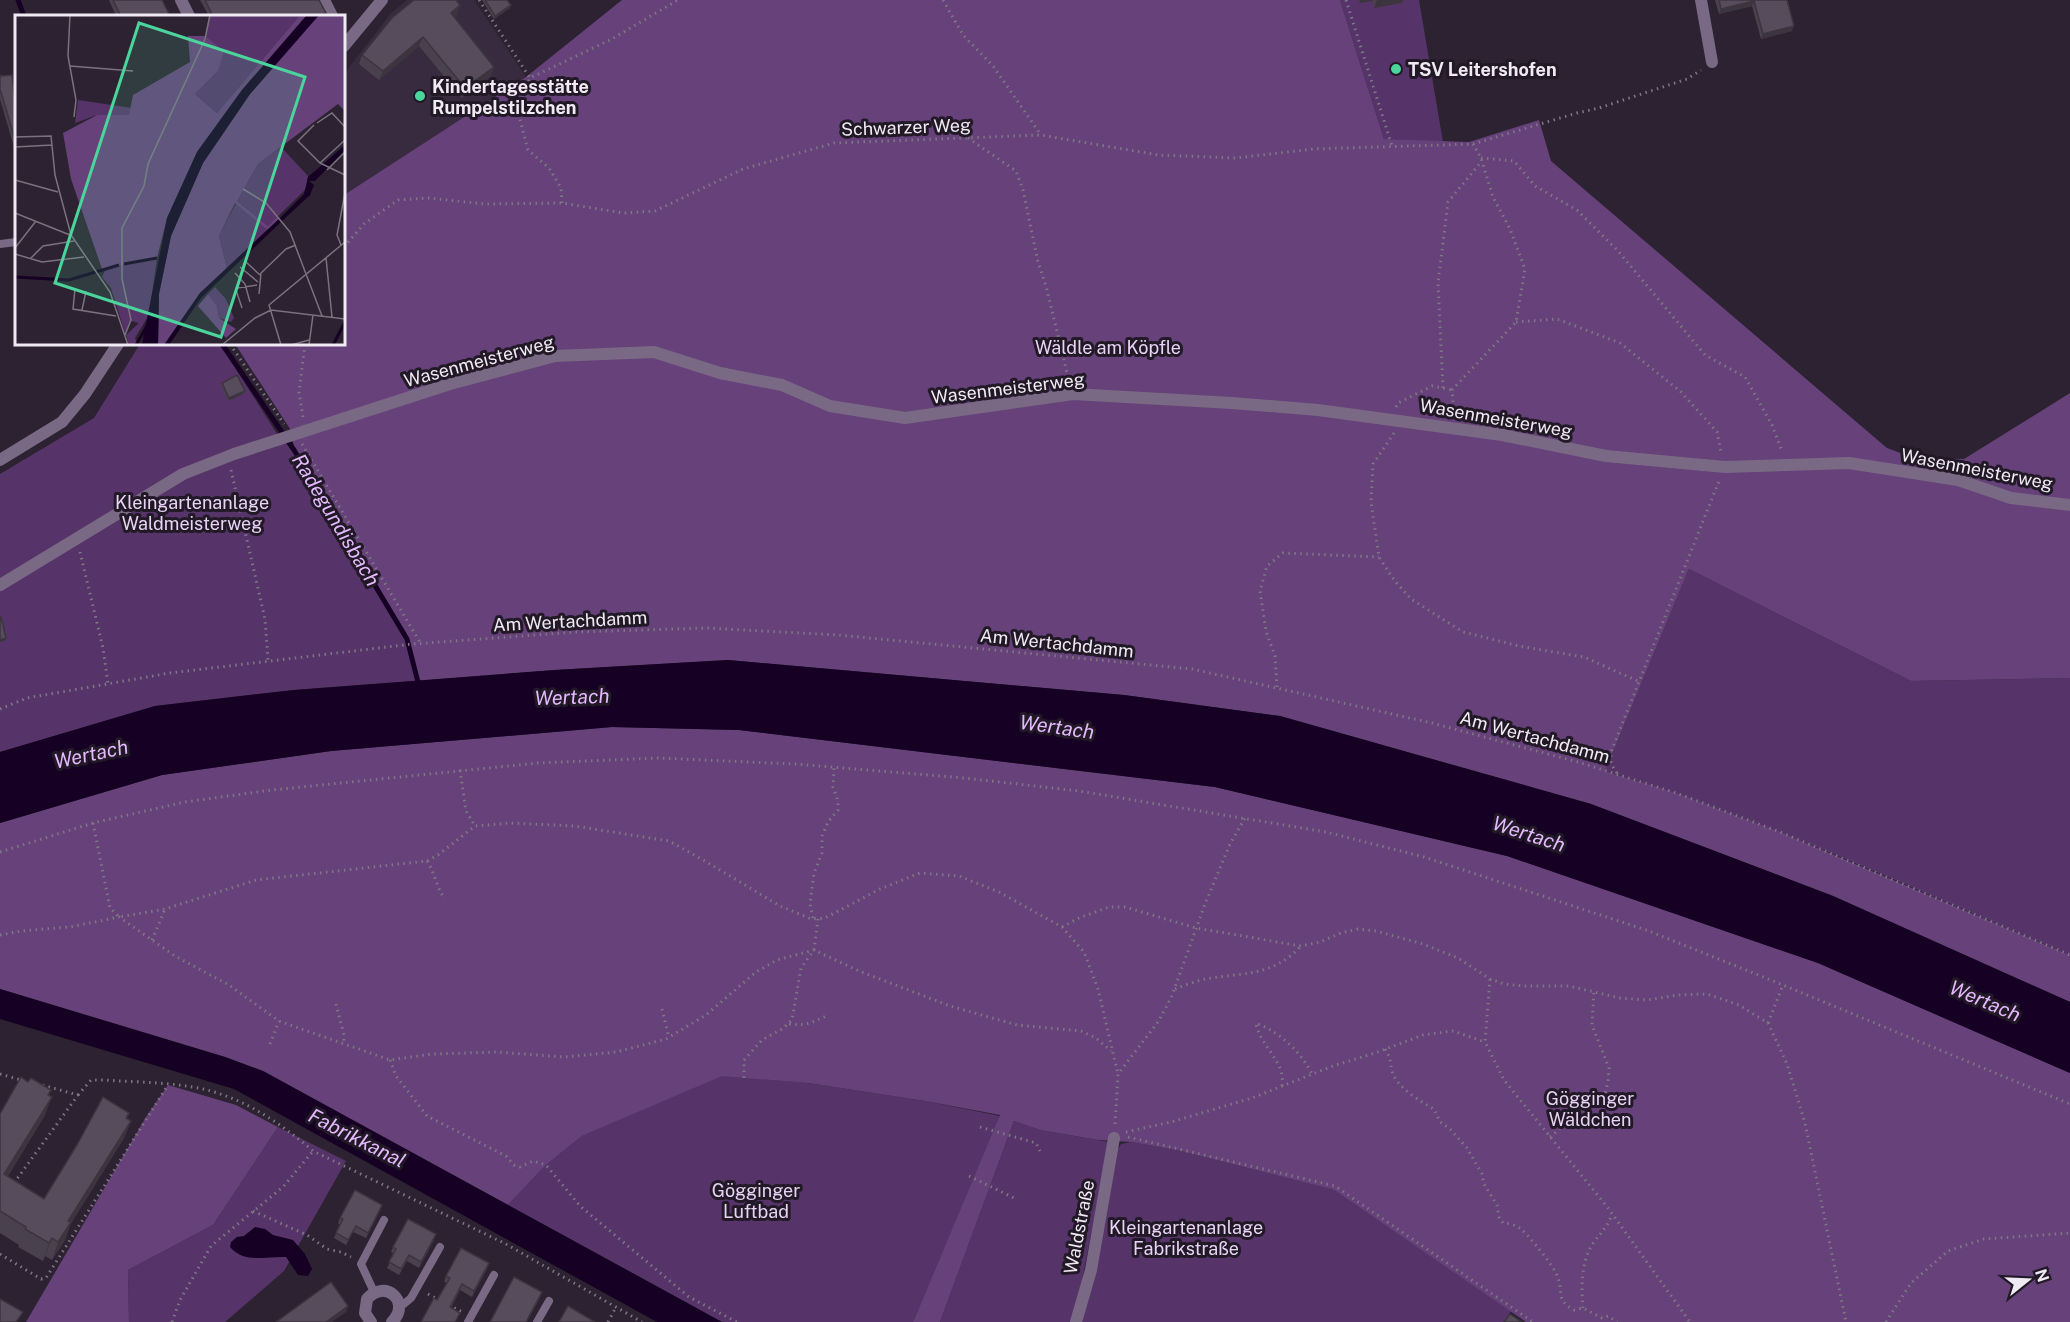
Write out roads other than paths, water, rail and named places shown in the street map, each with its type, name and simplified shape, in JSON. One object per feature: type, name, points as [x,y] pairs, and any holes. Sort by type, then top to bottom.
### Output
[{"type":"street","points":[[181,0],[188,15]]},
{"type":"street","points":[[324,0],[332,15]]},
{"type":"street","points":[[345,43],[382,0]]},
{"type":"street","points":[[1701,0],[1712,62]]},
{"type":"street","points":[[0,460],[62,422],[85,394],[117,345]]},
{"type":"street","name":"Wasenmeisterweg","points":[[0,585],[183,474],[228,456],[450,384],[555,356],[654,352],[720,373],[782,385],[830,406],[905,418],[1072,394],[1264,406],[1389,419],[1502,435],[1606,456],[1725,467],[1849,463],[1958,480],[2011,498],[2070,505]]},
{"type":"street","name":"Waldstraße","points":[[1076,1322],[1091,1270],[1114,1138]]},
{"type":"street","points":[[370,1322],[364,1308],[367,1299],[374,1292],[384,1290],[397,1299],[399,1314],[392,1322]]},
{"type":"lane","points":[[0,244],[15,242]]},
{"type":"lane","points":[[374,1292],[361,1264],[384,1220]]},
{"type":"lane","points":[[399,1308],[411,1299],[440,1247]]},
{"type":"lane","points":[[469,1319],[494,1275]]},
{"type":"lane","points":[[537,1322],[549,1301]]},
{"type":"water","name":"Wertach","points":[[728,660],[1124,695],[1280,716],[1591,804],[1833,896],[2070,1002],[2070,1073],[1818,963],[1507,856],[1215,787],[739,730],[612,727],[331,751],[162,775],[0,823],[0,752],[155,706],[294,690],[555,670]]},
{"type":"water","name":"Fabrikkanal","points":[[0,989],[225,1057],[263,1071],[722,1322],[657,1322],[234,1089],[0,1019]]},
{"type":"water","points":[[255,1227],[293,1240],[305,1254],[312,1269],[308,1276],[298,1275],[286,1257],[242,1256],[230,1247],[231,1242],[237,1237],[244,1236]]},
{"type":"waterway","name":"Radegundisbach","points":[[18,0],[24,15]]},
{"type":"waterway","name":"Radegundisbach","points":[[223,345],[294,450],[407,639],[419,686]]},
{"type":"place","name":"TSV Leitershofen","points":[[1396,69]]},
{"type":"place","name":"Kindertagesstätte Rumpelstilzchen","points":[[420,96]]},
{"type":"park label","name":"Wäldle am Köpfle","points":[[1108,347]]},
{"type":"park label","name":"Kleingartenanlage Waldmeisterweg","points":[[192,512]]},
{"type":"park label","name":"Gögginger Wäldchen","points":[[1590,1108]]},
{"type":"park label","name":"Gögginger Luftbad","points":[[756,1200]]},
{"type":"park label","name":"Kleingartenanlage Fabrikstraße","points":[[1186,1237]]}]
